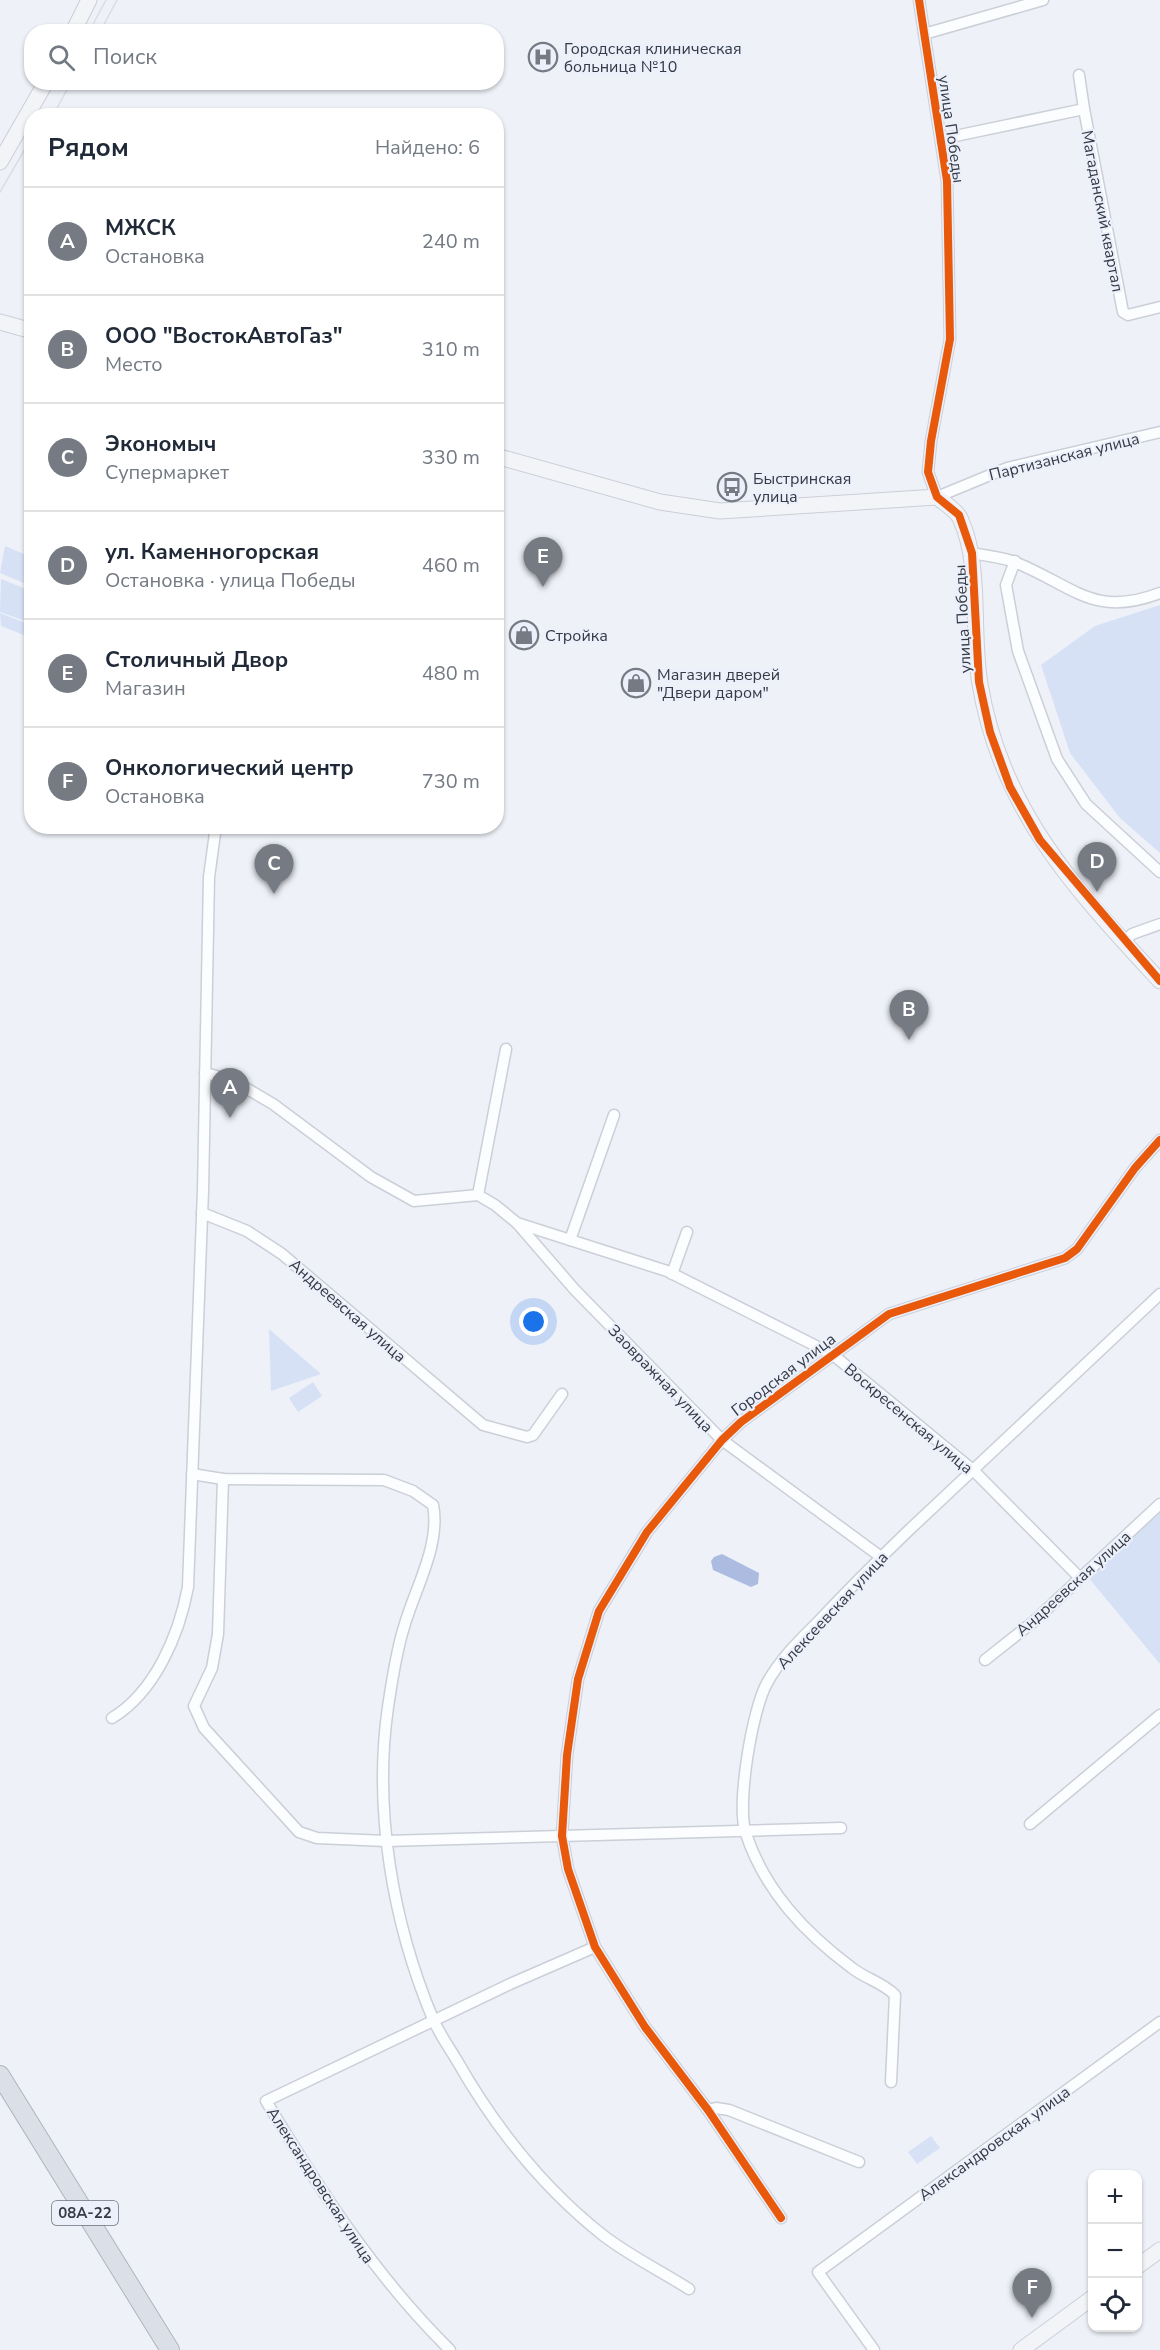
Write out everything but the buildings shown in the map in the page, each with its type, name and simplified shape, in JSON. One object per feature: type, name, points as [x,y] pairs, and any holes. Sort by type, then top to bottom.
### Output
[{"type":"highway","name":"08А-22","points":[[0,2076],[170,2350]]},
{"type":"street","points":[[77,24],[89,0]]},
{"type":"street","name":"улица Победы","points":[[919,0],[947,182],[950,339],[931,441],[928,472],[937,497],[959,515],[972,554],[979,682],[990,732],[1010,787],[1040,840],[1124,942],[1160,981]]},
{"type":"street","points":[[924,34],[1043,0]]},
{"type":"street","points":[[1079,75],[1084,109]]},
{"type":"street","points":[[31,108],[41,90]]},
{"type":"street","name":"Магаданский квартал","points":[[941,140],[1084,109],[1123,312],[1128,315],[1160,307]]},
{"type":"street","points":[[0,162],[24,120]]},
{"type":"street","points":[[0,322],[24,328]]},
{"type":"street","name":"Партизанская улица","points":[[937,497],[1007,468],[1160,432]]},
{"type":"street","points":[[504,458],[660,502],[720,511],[937,497]]},
{"type":"street","points":[[972,554],[1015,561],[1100,603],[1128,602],[1160,593]]},
{"type":"street","points":[[1015,561],[1006,585],[1018,651],[1057,759],[1086,804],[1160,872]]},
{"type":"street","points":[[111,1718],[136,1698],[159,1668],[181,1615],[190,1568],[202,1213],[209,877],[215,834]]},
{"type":"street","points":[[1124,942],[1132,934],[1160,924]]},
{"type":"street","points":[[478,1195],[507,1049]]},
{"type":"street","points":[[205,1073],[232,1080],[273,1104],[371,1177],[414,1201],[424,1202],[460,1195],[478,1195],[517,1223]]},
{"type":"street","points":[[570,1240],[614,1115]]},
{"type":"street","name":"Городская улица","points":[[782,2218],[708,2110],[645,2027],[596,1947],[568,1869],[562,1836],[567,1755],[578,1679],[599,1611],[647,1532],[722,1440],[741,1422],[889,1314],[1065,1258],[1077,1249],[1135,1168],[1160,1140]]},
{"type":"street","name":"Андреевская улица","points":[[202,1213],[247,1231],[282,1254],[483,1425],[527,1437],[533,1435],[562,1394]]},
{"type":"street","name":"Воскресенская улица","points":[[517,1223],[676,1276],[832,1354],[973,1470],[1080,1578]]},
{"type":"street","name":"Заовражная улица","points":[[517,1223],[575,1290],[722,1440],[881,1557]]},
{"type":"street","points":[[676,1276],[687,1232]]},
{"type":"street","name":"Алексеевская улица","points":[[891,2082],[895,1995],[885,1985],[853,1969],[814,1938],[793,1916],[774,1892],[745,1832],[745,1779],[756,1710],[766,1685],[788,1653],[881,1557],[1160,1294]]},
{"type":"street","points":[[192,1474],[223,1479],[384,1480],[413,1491],[433,1504],[437,1521],[403,1628],[388,1709],[385,1772],[386,1841],[404,1929],[419,1982],[434,2022],[490,2115],[542,2178],[605,2237],[689,2289]]},
{"type":"street","points":[[223,1479],[218,1634],[212,1668],[194,1706],[196,1716],[204,1728],[299,1832],[317,1838],[386,1841],[841,1828]]},
{"type":"street","name":"Андреевская улица","points":[[985,1660],[1033,1622],[1160,1504]]},
{"type":"street","points":[[1030,1824],[1160,1715]]},
{"type":"street","points":[[434,2022],[510,1984],[596,1947]]},
{"type":"street","name":"Александровская улица","points":[[434,2022],[266,2101],[347,2230],[418,2319],[450,2350]]},
{"type":"street","name":"Александровская улица","points":[[874,2350],[816,2268],[829,2265],[1160,2022]]},
{"type":"street","points":[[708,2110],[716,2108],[729,2110],[859,2162]]},
{"type":"street","points":[[1142,2263],[1160,2250]]},
{"type":"street","points":[[1021,2350],[1088,2301]]},
{"type":"shaded area","points":[[5,546],[24,554],[24,583],[0,573]]},
{"type":"shaded area","points":[[1,579],[24,588],[24,621],[0,612]]},
{"type":"shaded area","points":[[1160,605],[1160,853],[1120,818],[1070,753],[1041,665],[1095,626]]},
{"type":"shaded area","points":[[0,613],[24,622],[24,635],[1,626]]},
{"type":"shaded area","points":[[269,1329],[321,1374],[271,1391]]},
{"type":"shaded area","points":[[313,1382],[322,1396],[298,1412],[289,1398]]},
{"type":"shaded area","points":[[1160,1511],[1160,1664],[1088,1577]]},
{"type":"shaded area","points":[[931,2136],[940,2148],[917,2164],[908,2152]]},
{"type":"water","points":[[722,1554],[759,1573],[758,1584],[751,1587],[713,1570],[711,1561]]},
{"type":"tram line","points":[[93,24],[106,0]]},
{"type":"tram line","points":[[104,24],[117,0]]},
{"type":"tram line","points":[[57,108],[67,90]]},
{"type":"tram line","points":[[0,192],[24,151]]},
{"type":"cycle path","points":[[919,0],[947,181],[950,339],[931,441],[928,472],[937,497],[959,515],[972,553],[979,682],[990,732],[1010,787],[1040,840],[1160,981]]},
{"type":"cycle path","points":[[781,2218],[708,2110],[645,2027],[595,1947],[568,1869],[562,1836],[567,1755],[578,1679],[599,1611],[647,1532],[722,1440],[741,1422],[889,1314],[1065,1258],[1077,1249],[1135,1168],[1160,1140]]},
{"type":"place","name":"Городская клиническая больница №10","points":[[543,57]]},
{"type":"place","name":"Быстринская улица","points":[[732,487]]},
{"type":"place","name":"Столичный Двор","points":[[543,587]]},
{"type":"place","name":"Стройка","points":[[524,635]]},
{"type":"place","name":"Магазин дверей \"Двери даром\"","points":[[636,683]]},
{"type":"place","name":"ул. Каменногорская","points":[[1097,892]]},
{"type":"place","name":"Экономыч","points":[[274,894]]},
{"type":"place","name":"ООО \"ВостокАвтоГаз\"","points":[[909,1040]]},
{"type":"place","name":"МЖСК","points":[[230,1118]]},
{"type":"place","name":"Онкологический центр","points":[[1032,2318]]}]
